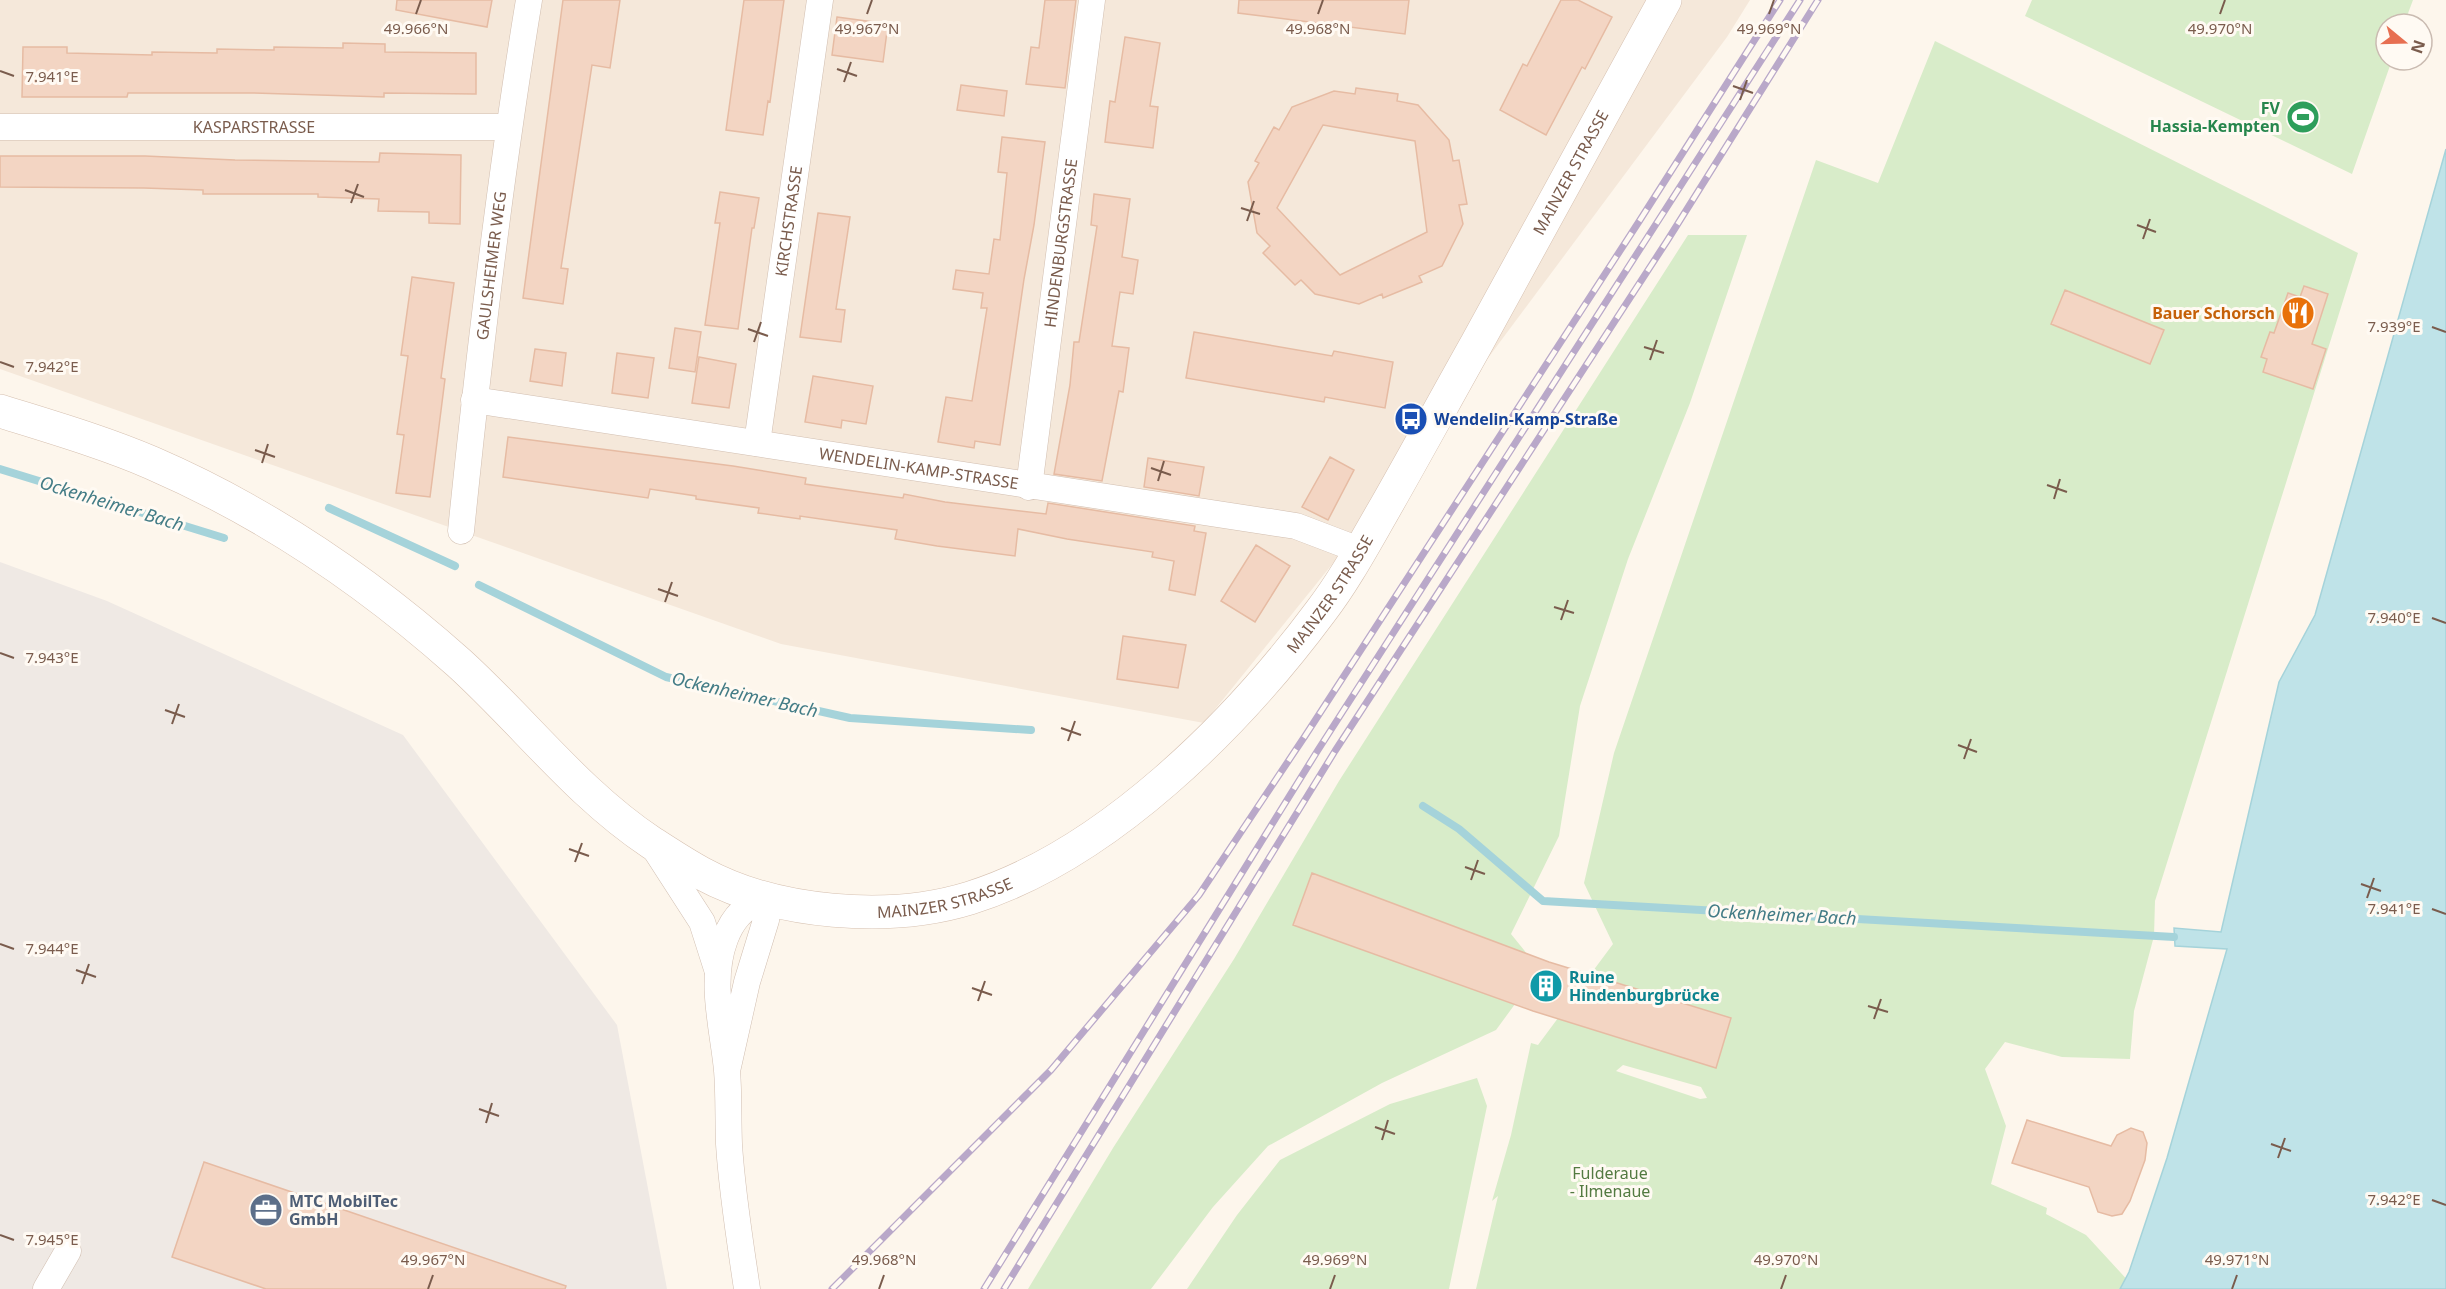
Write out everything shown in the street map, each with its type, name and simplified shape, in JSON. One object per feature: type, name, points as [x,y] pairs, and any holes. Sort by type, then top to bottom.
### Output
[{"type":"main road","name":"MAINZER STRASSE","points":[[0,411],[149,461],[267,520],[339,567],[403,615],[459,664],[587,791],[620,820],[702,874],[770,899],[847,910],[883,912],[915,910],[979,895],[1028,874],[1065,853],[1112,823],[1144,798],[1227,723],[1267,679],[1324,608],[1359,553],[1431,427],[1665,0]]},
{"type":"street","name":"GAULSHEIMER WEG","points":[[461,531],[474,400],[508,127],[529,0]]},
{"type":"street","name":"KIRCHSTRASSE","points":[[757,443],[820,0]]},
{"type":"street","name":"HINDENBURGSTRASSE","points":[[1029,486],[1092,0]]},
{"type":"street","name":"KASPARSTRASSE","points":[[0,127],[508,127]]},
{"type":"street","name":"WENDELIN-KAMP-STRASSE","points":[[474,400],[1296,526],[1346,545],[1359,553]]},
{"type":"street","points":[[651,842],[702,922],[718,973]]},
{"type":"street","points":[[727,1071],[747,982],[770,899],[757,901],[738,915],[725,939],[718,973],[718,1002],[727,1071],[733,1195],[747,1289]]},
{"type":"street","points":[[46,1289],[68,1251]]},
{"type":"shaded area","points":[[0,0],[1750,0],[1727,37],[1363,526],[1204,723],[781,644],[0,369]]},
{"type":"shaded area","points":[[0,562],[107,601],[403,735],[617,1025],[667,1289],[0,1289]]},
{"type":"green space","name":"FV Hassia-Kempten","points":[[2032,0],[2413,0],[2408,12],[2374,12],[2374,72],[2388,72],[2352,174],[2025,16]]},
{"type":"green space","name":"Fulderaue - Ilmenaue","points":[[1935,41],[2358,253],[2155,901],[2154,936],[2134,1011],[2130,1059],[2062,1057],[2005,1042],[1985,1069],[2006,1126],[1991,1184],[2047,1208],[2046,1214],[2086,1235],[2132,1285],[2154,1289],[1476,1289],[1498,1196],[1492,1201],[1511,1135],[1531,1043],[1538,1045],[1613,944],[1584,883],[1614,753],[1816,160],[1878,183]],"holes":[[[1623,1065],[1701,1087],[1707,1098],[1700,1099],[1616,1071]]]},
{"type":"green space","points":[[1688,235],[1747,235],[1690,403],[1628,559],[1580,706],[1559,836],[1511,934],[1540,970],[1496,1030],[1382,1083],[1268,1146],[1213,1207],[1151,1289],[1028,1289],[1113,1148],[1234,959],[1339,781]]},
{"type":"green space","points":[[1477,1078],[1487,1106],[1449,1289],[1187,1289],[1237,1215],[1280,1160],[1390,1104]]},
{"type":"water","points":[[2446,149],[2446,1289],[2120,1289],[2129,1272],[2167,1158],[2227,949],[2175,946],[2174,928],[2221,932],[2279,682],[2315,615]]},
{"type":"building","points":[[397,0],[492,0],[487,27],[396,10]]},
{"type":"building","points":[[563,0],[620,0],[610,68],[592,65],[561,268],[568,269],[563,304],[523,298]]},
{"type":"building","points":[[744,0],[784,0],[770,102],[768,101],[763,135],[726,130]]},
{"type":"building","points":[[1045,0],[1076,0],[1065,88],[1026,84],[1031,47],[1039,48]]},
{"type":"building","points":[[1239,0],[1409,0],[1405,34],[1238,13]]},
{"type":"building","points":[[1561,0],[1578,0],[1612,17],[1585,69],[1582,67],[1546,135],[1500,110],[1523,64],[1527,66]]},
{"type":"building","points":[[837,17],[888,24],[883,62],[832,55]]},
{"type":"building","points":[[1125,37],[1160,43],[1150,106],[1158,107],[1153,148],[1105,142],[1110,101],[1115,102]]},
{"type":"building","points":[[343,43],[385,44],[385,52],[476,53],[476,94],[384,93],[384,97],[253,93],[128,93],[127,97],[22,97],[23,47],[67,47],[67,53],[152,55],[152,52],[217,53],[217,49],[343,48]]},
{"type":"building","points":[[961,85],[1007,91],[1004,116],[957,110]]},
{"type":"building","points":[[1356,88],[1398,94],[1397,101],[1418,105],[1449,140],[1453,161],[1459,160],[1467,204],[1459,205],[1463,224],[1442,266],[1419,276],[1422,282],[1383,298],[1382,294],[1359,304],[1315,294],[1301,280],[1295,285],[1263,253],[1270,246],[1257,233],[1248,182],[1259,163],[1255,161],[1274,127],[1279,130],[1292,107],[1334,91],[1355,94]],"holes":[[[1323,125],[1415,141],[1427,232],[1340,275],[1277,208]]]},
{"type":"building","points":[[1002,137],[1045,142],[1000,445],[975,441],[974,448],[938,442],[946,397],[972,401],[987,308],[981,308],[983,293],[953,289],[956,270],[989,274],[994,239],[1000,240],[1007,173],[998,172]]},
{"type":"building","points":[[380,153],[461,155],[460,224],[429,223],[429,212],[378,211],[379,199],[318,197],[318,194],[203,194],[203,190],[0,187],[0,156],[145,156],[379,162]]},
{"type":"building","points":[[720,192],[759,198],[754,228],[752,228],[738,329],[705,325],[720,223],[715,223]]},
{"type":"building","points":[[1094,194],[1130,199],[1122,257],[1138,260],[1133,294],[1120,292],[1112,346],[1129,348],[1123,392],[1119,391],[1102,481],[1054,474],[1070,385],[1074,342],[1079,342],[1097,226],[1091,225]]},
{"type":"building","points":[[818,213],[850,217],[836,309],[845,310],[841,342],[800,337]]},
{"type":"building","points":[[412,277],[454,283],[441,378],[445,379],[430,497],[396,493],[404,435],[397,434],[408,356],[401,355]]},
{"type":"building","points":[[2304,286],[2328,294],[2312,344],[2326,349],[2313,389],[2263,372],[2267,359],[2261,357],[2270,332],[2274,333],[2288,293],[2300,297]]},
{"type":"building","points":[[2065,290],[2164,330],[2150,364],[2051,324]]},
{"type":"building","points":[[675,328],[701,332],[695,372],[669,368]]},
{"type":"building","points":[[1194,332],[1332,356],[1334,351],[1393,362],[1385,408],[1325,397],[1324,402],[1186,378]]},
{"type":"building","points":[[535,349],[566,353],[562,386],[530,381]]},
{"type":"building","points":[[617,353],[654,358],[648,398],[612,393]]},
{"type":"building","points":[[699,357],[736,364],[729,408],[692,403]]},
{"type":"building","points":[[813,376],[873,386],[866,424],[842,420],[841,428],[805,422]]},
{"type":"building","points":[[508,437],[733,466],[806,478],[805,484],[903,498],[904,494],[945,502],[1046,514],[1048,503],[1195,526],[1194,531],[1206,533],[1195,595],[1169,590],[1174,561],[1152,557],[1153,552],[1018,529],[1015,556],[895,539],[897,530],[800,516],[800,519],[758,513],[759,508],[696,499],[696,496],[650,489],[648,498],[503,477]]},
{"type":"building","points":[[1330,457],[1354,470],[1328,520],[1302,507]]},
{"type":"building","points":[[1148,458],[1204,467],[1199,496],[1144,487]]},
{"type":"building","points":[[1256,545],[1290,566],[1255,622],[1221,601]]},
{"type":"building","points":[[1123,636],[1186,645],[1178,688],[1117,679]]},
{"type":"building","name":"Ruine Hindenburgbrücke","points":[[1312,873],[1549,962],[1731,1018],[1716,1068],[1533,1011],[1293,925]]},
{"type":"building","points":[[2027,1120],[2111,1146],[2117,1135],[2131,1128],[2143,1132],[2147,1143],[2145,1160],[2130,1201],[2122,1214],[2112,1216],[2098,1212],[2089,1187],[2012,1163]]},
{"type":"building","name":"MTC MobilTec GmbH","points":[[204,1162],[566,1286],[565,1289],[266,1289],[172,1257]]},
{"type":"waterway","name":"Ockenheimer Bach","points":[[0,469],[224,538]]},
{"type":"waterway","name":"Ockenheimer Bach","points":[[329,508],[455,566]]},
{"type":"waterway","name":"Ockenheimer Bach","points":[[479,585],[666,677],[850,718],[1031,730]]},
{"type":"waterway","name":"Ockenheimer Bach","points":[[1423,806],[1459,829],[1543,901],[2174,937]]},
{"type":"railway","points":[[832,1289],[1051,1070],[1199,895],[1640,220],[1780,0]]},
{"type":"railway","points":[[984,1289],[1318,750],[1800,0]]},
{"type":"railway","points":[[1004,1289],[1335,751],[1667,241],[1818,0]]},
{"type":"place","name":"FV Hassia-Kempten","points":[[2303,117]]},
{"type":"place","name":"Bauer Schorsch","points":[[2298,313]]},
{"type":"place","name":"Wendelin-Kamp-Straße","points":[[1411,419]]},
{"type":"place","name":"Ruine Hindenburgbrücke","points":[[1546,986]]},
{"type":"place","name":"MTC MobilTec GmbH","points":[[266,1210]]}]
